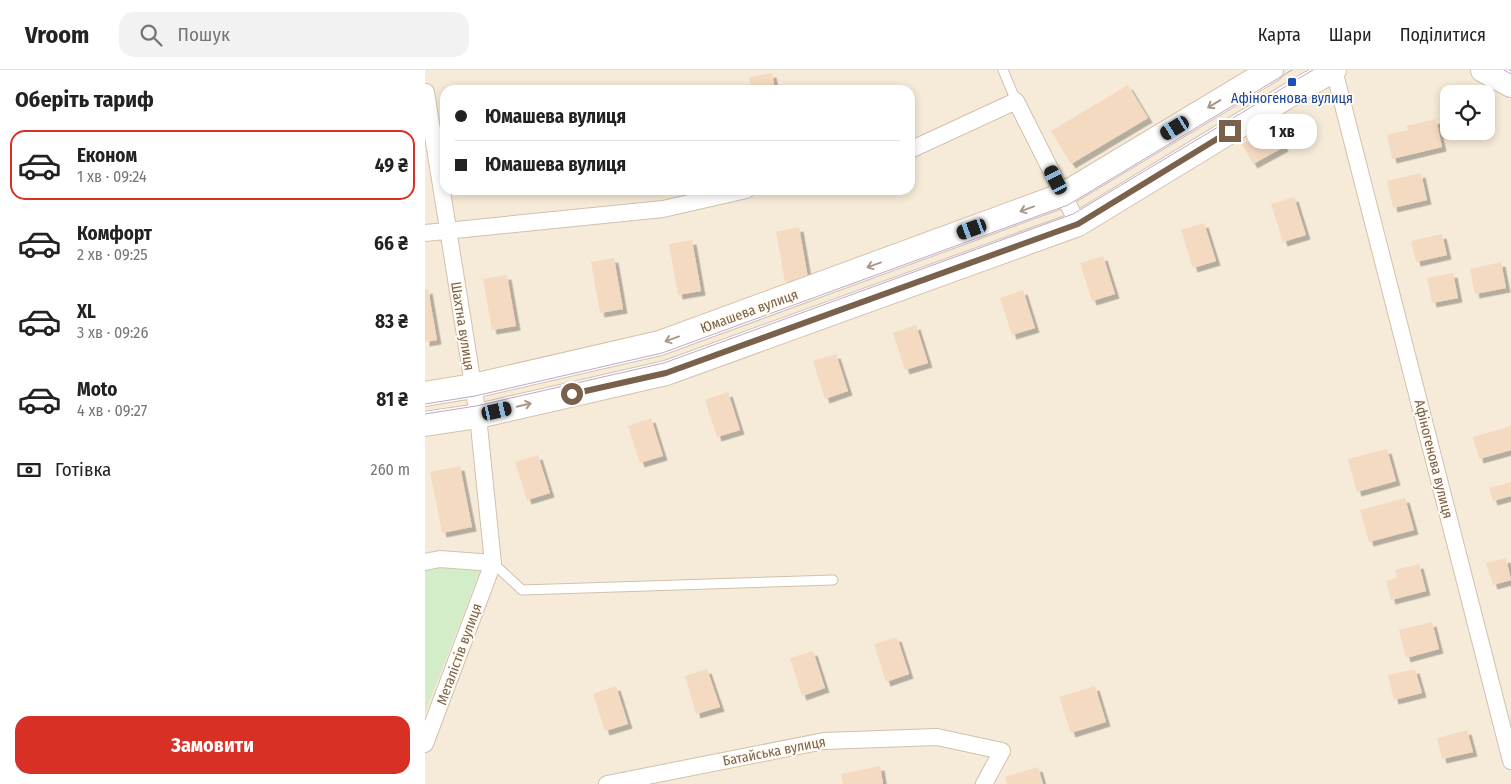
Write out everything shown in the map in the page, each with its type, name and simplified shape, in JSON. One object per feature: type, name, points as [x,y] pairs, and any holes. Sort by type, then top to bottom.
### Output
[{"type":"main road","name":"Юмашева вулиця","points":[[425,394],[473,386],[660,343],[1063,195],[1271,70]]},
{"type":"main road","points":[[425,424],[478,416],[666,373],[1078,224],[1334,70]]},
{"type":"main road","points":[[1483,70],[1511,85]]},
{"type":"street","name":"Афіногенова вулиця","points":[[1334,70],[1511,761]]},
{"type":"street","name":"Шахтна вулиця","points":[[425,92],[440,183]]},
{"type":"street","points":[[915,148],[1017,101],[1078,224]]},
{"type":"street","name":"Шахтна вулиця","points":[[442,195],[478,416],[493,563]]},
{"type":"street","points":[[425,233],[447,229],[663,209],[724,195]]},
{"type":"street","points":[[425,562],[439,559],[493,563]]},
{"type":"street","name":"Металістів вулиця","points":[[425,744],[493,563]]},
{"type":"street","name":"Батайська вулиця","points":[[607,784],[824,741],[937,737],[1001,751],[985,784]]},
{"type":"lane","points":[[1003,70],[1017,101]]},
{"type":"lane","points":[[493,563],[523,590],[833,580]]},
{"type":"shaded area","points":[[425,70],[1511,70],[1511,784],[425,784]]},
{"type":"green space","points":[[437,568],[480,571],[425,713],[425,570]]},
{"type":"building","points":[[772,73],[774,85],[750,85],[749,77]]},
{"type":"building","points":[[1128,85],[1148,118],[1071,164],[1051,131]]},
{"type":"building","points":[[1436,119],[1442,147],[1392,159],[1387,135],[1408,130],[1406,126]]},
{"type":"building","points":[[1273,126],[1284,147],[1253,164],[1242,144]]},
{"type":"building","points":[[1421,173],[1427,200],[1393,208],[1387,181]]},
{"type":"building","points":[[1294,197],[1306,235],[1283,242],[1271,204]]},
{"type":"building","points":[[1204,223],[1216,261],[1193,268],[1181,230]]},
{"type":"building","points":[[799,227],[808,278],[785,282],[776,232]]},
{"type":"building","points":[[1442,234],[1447,255],[1416,262],[1411,241]]},
{"type":"building","points":[[692,240],[701,291],[678,295],[669,244]]},
{"type":"building","points":[[1103,256],[1115,294],[1092,301],[1080,263]]},
{"type":"building","points":[[614,258],[623,309],[600,313],[591,262]]},
{"type":"building","points":[[1501,262],[1506,288],[1475,294],[1470,269]]},
{"type":"building","points":[[1453,273],[1458,298],[1432,303],[1427,278]]},
{"type":"building","points":[[507,275],[516,326],[492,330],[483,279]]},
{"type":"building","points":[[428,289],[437,340],[425,342],[425,290]]},
{"type":"building","points":[[1023,290],[1035,328],[1012,335],[1000,298]]},
{"type":"building","points":[[916,325],[928,363],[905,370],[893,333]]},
{"type":"building","points":[[836,354],[848,391],[825,399],[813,361]]},
{"type":"building","points":[[728,392],[740,430],[717,437],[705,400]]},
{"type":"building","points":[[651,418],[663,456],[640,463],[628,426]]},
{"type":"building","points":[[1511,426],[1511,450],[1479,459],[1473,437]]},
{"type":"building","points":[[1387,449],[1396,481],[1357,492],[1348,459]]},
{"type":"building","points":[[538,455],[550,493],[527,500],[515,462]]},
{"type":"building","points":[[460,466],[472,527],[442,533],[430,472]]},
{"type":"building","points":[[1511,482],[1511,496],[1493,501],[1489,488]]},
{"type":"building","points":[[1405,498],[1414,530],[1369,542],[1360,510]]},
{"type":"building","points":[[1506,558],[1511,580],[1493,585],[1486,563]]},
{"type":"building","points":[[1419,564],[1426,591],[1391,600],[1386,581],[1397,578],[1395,570]]},
{"type":"building","points":[[1432,622],[1439,649],[1406,658],[1399,630]]},
{"type":"building","points":[[897,637],[909,674],[886,682],[874,644]]},
{"type":"building","points":[[813,651],[825,688],[802,696],[790,658]]},
{"type":"building","points":[[707,669],[720,707],[696,714],[685,676]]},
{"type":"building","points":[[1415,669],[1422,693],[1394,700],[1388,675]]},
{"type":"building","points":[[616,686],[628,724],[605,731],[593,694]]},
{"type":"building","points":[[1095,686],[1106,722],[1071,733],[1059,697]]},
{"type":"building","points":[[1467,730],[1473,752],[1442,759],[1437,738]]},
{"type":"building","points":[[880,766],[883,784],[843,784],[841,774]]},
{"type":"building","points":[[1038,767],[1043,784],[1007,784],[1005,777]]},
{"type":"tram line","points":[[425,404],[475,396],[662,353],[1068,205],[1292,70]]},
{"type":"tram line","points":[[425,414],[476,406],[664,363],[1073,214],[1313,70]]},
{"type":"tram line","points":[[1504,70],[1511,74]]},
{"type":"place","name":"Афіногенова вулиця","points":[[1292,82]]},
{"type":"route","points":[[572,394],[666,373],[1078,224],[1230,131]]}]
